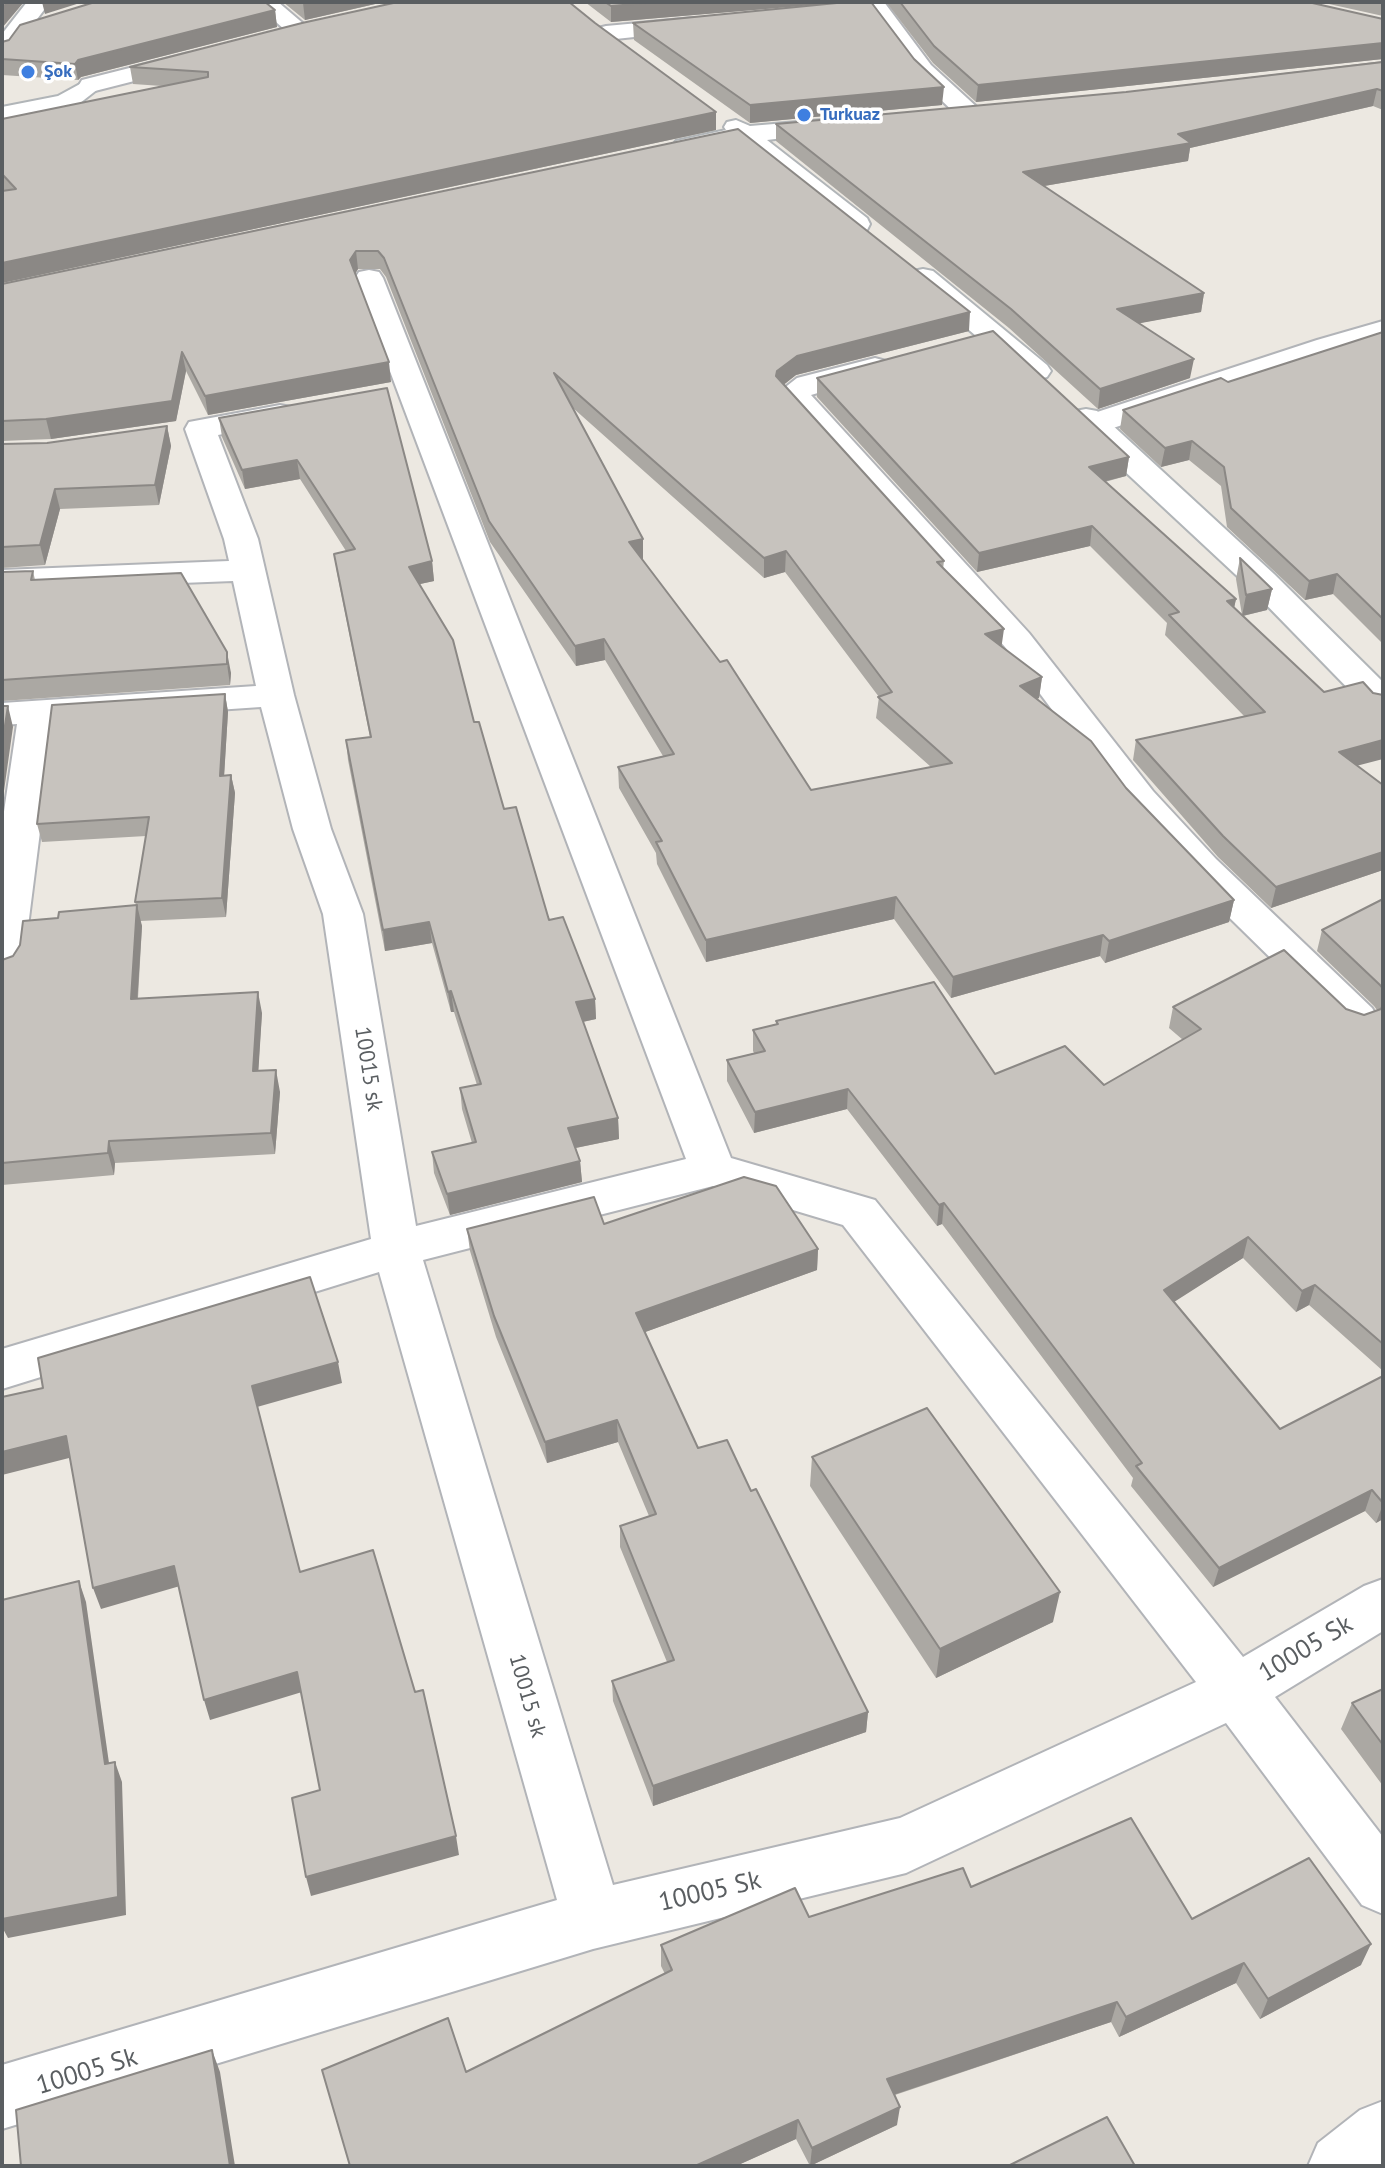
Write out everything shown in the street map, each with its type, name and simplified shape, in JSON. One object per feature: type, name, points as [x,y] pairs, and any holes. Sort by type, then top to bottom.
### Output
[{"type":"street","points":[[7,42],[39,2]]},
{"type":"street","points":[[264,2],[300,31]]},
{"type":"street","points":[[797,15],[874,5],[923,70],[970,114]]},
{"type":"street","points":[[7,42],[56,21]]},
{"type":"street","points":[[642,62],[596,25],[717,23]]},
{"type":"street","points":[[270,39],[329,24]]},
{"type":"street","points":[[2,112],[7,101],[2,93],[91,85],[211,54]]},
{"type":"street","points":[[2,112],[66,102],[91,85]]},
{"type":"street","points":[[707,107],[878,241]]},
{"type":"street","points":[[934,117],[1001,111]]},
{"type":"street","points":[[655,153],[745,134],[855,124]]},
{"type":"street","points":[[902,260],[997,336],[1093,424],[1262,581],[1383,703]]},
{"type":"street","points":[[369,278],[713,1169]]},
{"type":"street","points":[[1093,424],[1383,330]]},
{"type":"street","points":[[954,347],[997,336]]},
{"type":"street","points":[[910,358],[808,384],[793,393],[1017,640],[1149,811],[1202,868],[1357,1018]]},
{"type":"street","points":[[367,398],[413,390]]},
{"type":"street","name":"10015 sk","points":[[322,407],[185,431],[241,539],[276,695],[312,829],[343,914],[396,1249],[593,1919]]},
{"type":"street","points":[[2,580],[247,570]]},
{"type":"street","points":[[2,966],[19,713],[276,695]]},
{"type":"street","points":[[2,1369],[396,1249],[713,1169],[859,1212],[1236,1691],[1383,1885]]},
{"type":"street","name":"10005 Sk","points":[[2,2097],[593,1919],[906,1845],[1236,1691],[1383,1603]]},
{"type":"street","points":[[1341,2166],[1383,2133]]},
{"type":"building","points":[[95,2],[265,2],[275,10],[78,60],[75,64],[2,59],[2,42],[9,40],[20,25]]},
{"type":"building","points":[[398,2],[569,2],[716,112],[2,263],[2,191],[16,189],[2,174],[2,119],[208,77],[208,72],[130,67]]},
{"type":"building","points":[[605,2],[658,2],[611,6]]},
{"type":"building","points":[[871,2],[914,59],[944,87],[750,105],[633,23]]},
{"type":"building","points":[[900,2],[1308,2],[1383,19],[1383,43],[978,85],[934,46]]},
{"type":"building","points":[[1383,62],[1383,91],[1377,89],[1178,134],[1191,143],[1023,172],[1204,293],[1117,309],[1194,359],[1100,389],[1011,309],[776,124],[1126,92]]},
{"type":"building","points":[[738,129],[970,312],[797,356],[777,371],[776,376],[944,561],[937,562],[1004,629],[985,634],[1042,677],[1020,686],[1091,741],[1126,788],[1234,900],[1109,941],[1103,935],[953,977],[896,897],[706,940],[656,842],[662,841],[618,767],[674,754],[604,639],[575,646],[489,521],[384,258],[378,251],[356,251],[350,260],[389,362],[205,396],[182,352],[172,401],[46,419],[2,421],[2,284]],"holes":[[[554,373],[764,558],[786,551],[892,692],[878,697],[952,763],[811,790],[727,660],[720,662],[629,542],[643,539]]]},
{"type":"building","points":[[993,331],[1129,457],[1089,467],[1236,599],[1227,601],[1324,692],[1363,682],[1373,693],[1383,695],[1383,740],[1339,752],[1383,785],[1383,852],[1276,887],[1223,836],[1136,740],[1265,712],[1169,615],[1179,612],[1092,526],[979,553],[817,378]]},
{"type":"building","points":[[1383,332],[1383,619],[1337,574],[1309,581],[1231,508],[1224,467],[1192,441],[1165,448],[1123,410],[1221,378],[1228,382]]},
{"type":"building","points":[[387,388],[432,561],[409,567],[453,640],[474,722],[479,722],[504,809],[516,807],[549,920],[563,917],[595,999],[576,1002],[618,1118],[568,1128],[580,1161],[447,1194],[432,1152],[476,1142],[460,1088],[481,1084],[451,991],[448,992],[429,922],[383,930],[346,740],[371,737],[334,554],[355,549],[297,460],[242,470],[219,418]]},
{"type":"building","points":[[167,426],[155,485],[55,489],[40,545],[2,547],[2,444],[47,443]]},
{"type":"building","points":[[1240,558],[1272,589],[1246,595]]},
{"type":"building","points":[[33,571],[31,580],[181,573],[227,652],[227,664],[2,680],[2,572]]},
{"type":"building","points":[[225,694],[220,776],[231,775],[222,898],[135,902],[149,817],[37,824],[52,705]]},
{"type":"building","points":[[2,706],[8,706],[2,745]]},
{"type":"building","points":[[1383,899],[1383,989],[1322,930]]},
{"type":"building","points":[[137,905],[131,999],[258,992],[253,1071],[276,1070],[271,1133],[109,1141],[108,1153],[2,1163],[2,960],[13,956],[20,945],[23,921],[58,918],[59,912]]},
{"type":"building","points":[[1284,950],[1346,1009],[1364,1015],[1381,1009],[1383,1004],[1383,1344],[1315,1285],[1302,1291],[1248,1237],[1164,1290],[1280,1429],[1383,1376],[1383,1503],[1372,1490],[1219,1568],[1136,1466],[1142,1463],[944,1203],[939,1205],[848,1089],[755,1112],[727,1060],[765,1051],[753,1030],[778,1024],[776,1021],[934,982],[995,1074],[1065,1046],[1104,1085],[1201,1029],[1173,1007]]},
{"type":"building","points":[[744,1177],[776,1186],[818,1249],[636,1313],[698,1448],[727,1440],[751,1491],[756,1489],[868,1712],[653,1786],[612,1681],[674,1660],[620,1526],[656,1514],[617,1420],[545,1442],[494,1316],[467,1229],[594,1197],[604,1224]]},
{"type":"building","points":[[310,1277],[338,1362],[252,1386],[300,1572],[373,1550],[415,1692],[423,1690],[456,1836],[306,1877],[292,1798],[320,1790],[297,1672],[204,1700],[174,1566],[93,1588],[66,1436],[2,1452],[2,1397],[43,1388],[38,1358]]},
{"type":"building","points":[[927,1408],[1060,1592],[940,1649],[812,1457]]},
{"type":"building","points":[[79,1581],[105,1764],[115,1762],[118,1897],[2,1919],[2,1600]]},
{"type":"building","points":[[1383,1689],[1383,1745],[1352,1703]]},
{"type":"building","points":[[1131,1818],[1192,1919],[1309,1858],[1371,1944],[1268,1999],[1244,1963],[1126,2017],[1117,2002],[887,2079],[900,2107],[812,2148],[798,2120],[695,2166],[350,2166],[322,2070],[448,2018],[466,2072],[672,1970],[661,1945],[795,1888],[809,1917],[963,1868],[971,1887]]},
{"type":"building","points":[[212,2050],[230,2166],[21,2166],[16,2110]]},
{"type":"building","points":[[1107,2117],[1135,2166],[1008,2166]]},
{"type":"place","name":"Şok","points":[[28,72]]},
{"type":"place","name":"Turkuaz","points":[[804,115]]}]
